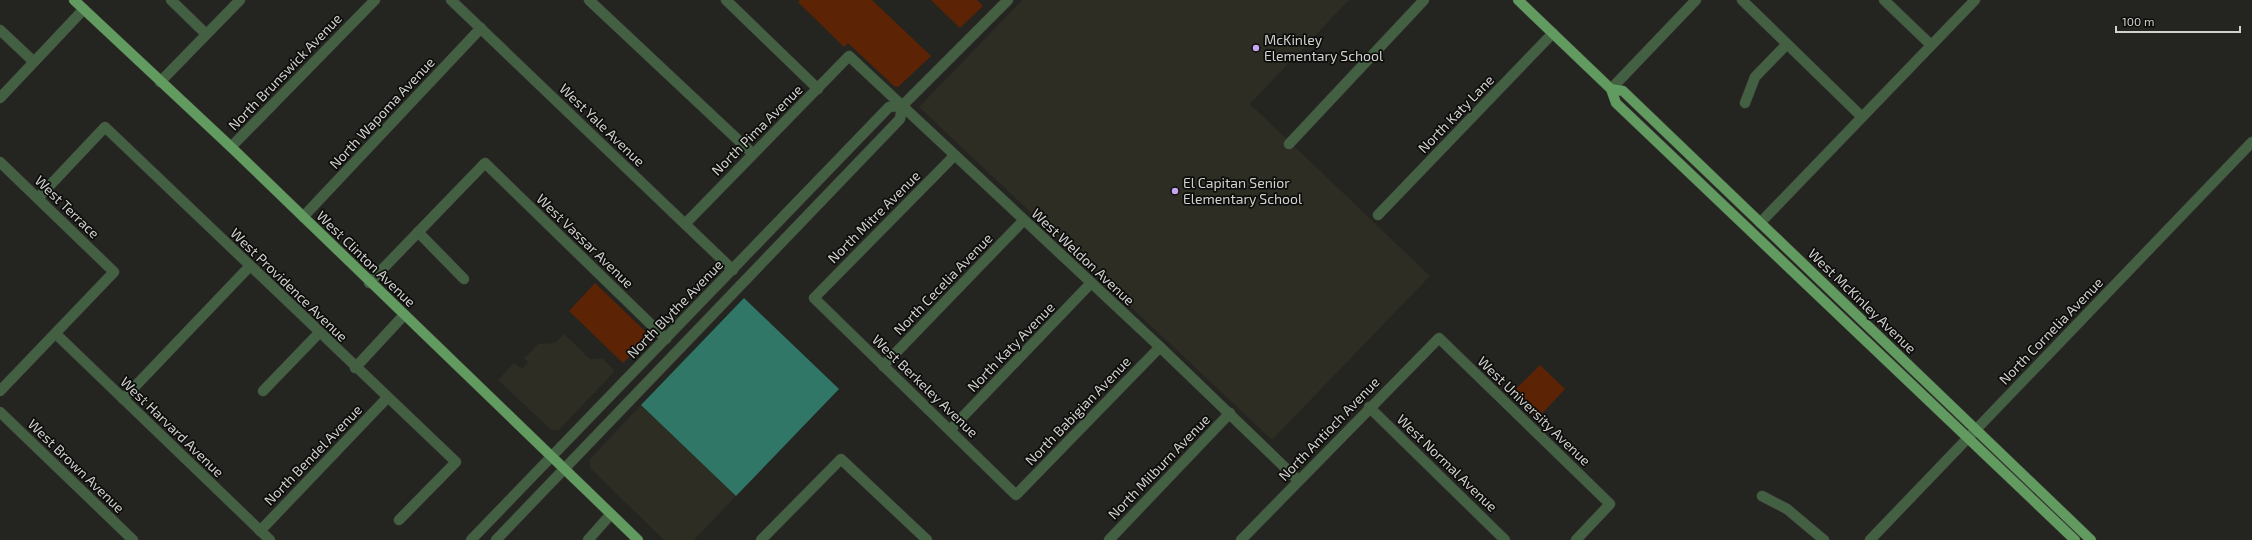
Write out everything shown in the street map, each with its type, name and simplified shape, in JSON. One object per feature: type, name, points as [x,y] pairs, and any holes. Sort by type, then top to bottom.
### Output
[{"type":"main road","name":"West Clinton Avenue","points":[[74,0],[231,147],[369,283],[638,540]]},
{"type":"main road","name":"West McKinley Avenue","points":[[1518,0],[1611,89],[1616,103],[1972,434],[2091,540]]},
{"type":"main road","name":"West McKinley Avenue","points":[[1611,89],[1623,91],[1760,223],[2076,540]]},
{"type":"street","points":[[171,0],[206,34]]},
{"type":"street","points":[[160,82],[240,0]]},
{"type":"street","name":"North Brunswick Avenue","points":[[231,147],[375,0]]},
{"type":"street","name":"West Yale Avenue","points":[[451,0],[733,270]]},
{"type":"street","points":[[590,0],[752,153]]},
{"type":"street","points":[[726,0],[818,89]]},
{"type":"street","name":"North Blythe Avenue","points":[[496,540],[900,119],[902,106],[1008,0]]},
{"type":"street","points":[[1290,144],[1424,0]]},
{"type":"street","points":[[1611,89],[1696,0]]},
{"type":"street","points":[[1742,0],[1862,117]]},
{"type":"street","points":[[1884,0],[1931,45]]},
{"type":"street","points":[[1760,223],[1975,0]]},
{"type":"street","points":[[0,98],[33,61],[84,9]]},
{"type":"street","name":"North Wapoma Avenue","points":[[303,217],[481,28]]},
{"type":"street","points":[[0,30],[33,61]]},
{"type":"street","name":"North Katy Lane","points":[[1378,215],[1554,33]]},
{"type":"street","points":[[1745,103],[1755,77],[1787,44]]},
{"type":"street","name":"North Pima Avenue","points":[[685,224],[752,153],[818,89],[849,56]]},
{"type":"street","name":"West Weldon Avenue","points":[[849,56],[1023,221],[1230,413],[1298,480]]},
{"type":"street","name":"North Blythe Avenue","points":[[471,540],[889,107],[902,106]]},
{"type":"street","name":"West Providence Avenue","points":[[38,198],[105,127],[355,368],[456,462],[399,520]]},
{"type":"street","name":"North Cornelia Avenue","points":[[1870,540],[2252,142]]},
{"type":"street","name":"North Mitre Avenue","points":[[814,298],[954,156]]},
{"type":"street","name":"West Terrace","points":[[0,162],[114,272],[56,334]]},
{"type":"street","name":"West Vassar Avenue","points":[[418,232],[485,163],[666,339]]},
{"type":"street","name":"North Cecelia Avenue","points":[[884,366],[1023,221]]},
{"type":"street","points":[[369,283],[418,232],[464,279]]},
{"type":"street","points":[[123,399],[250,266]]},
{"type":"street","name":"North Katy Avenue","points":[[950,430],[1091,283]]},
{"type":"street","name":"West Berkeley Avenue","points":[[814,298],[1016,495]]},
{"type":"street","points":[[355,368],[404,315]]},
{"type":"street","points":[[263,391],[319,333]]},
{"type":"street","points":[[0,391],[56,334]]},
{"type":"street","name":"West Harvard Avenue","points":[[56,334],[270,540]]},
{"type":"street","name":"North Antioch Avenue","points":[[1241,540],[1369,407],[1439,338]]},
{"type":"street","name":"West University Avenue","points":[[1439,338],[1610,504],[1576,540]]},
{"type":"street","name":"North Babigian Avenue","points":[[1016,495],[1160,347]]},
{"type":"street","name":"North Bendel Avenue","points":[[260,531],[387,398]]},
{"type":"street","name":"West Normal Avenue","points":[[1369,407],[1505,540]]},
{"type":"street","name":"West Brown Avenue","points":[[0,412],[133,540]]},
{"type":"street","name":"North Milburn Avenue","points":[[1109,540],[1230,413]]},
{"type":"street","points":[[761,540],[841,459],[927,540]]},
{"type":"street","points":[[1762,496],[1786,509],[1824,540]]},
{"type":"street","points":[[588,540],[612,514]]},
{"type":"shaded area","points":[[800,0],[872,0],[931,56],[898,87],[894,86],[848,43],[844,47],[798,2]]},
{"type":"shaded area","points":[[931,0],[977,0],[983,6],[960,28]]},
{"type":"shaded area","name":"El Capitan Senior Elementary School","points":[[1022,0],[1349,0],[1250,104],[1430,276],[1272,440],[919,107]]},
{"type":"shaded area","points":[[595,283],[646,332],[646,340],[623,363],[569,311]]},
{"type":"shaded area","points":[[744,298],[839,389],[736,496],[641,405]]},
{"type":"shaded area","points":[[564,334],[590,359],[602,358],[615,371],[559,430],[551,430],[498,380],[514,363],[522,369],[528,362],[524,358],[538,344],[555,343]]},
{"type":"shaded area","points":[[1540,365],[1565,389],[1537,419],[1511,394]]},
{"type":"shaded area","points":[[641,405],[736,496],[694,540],[664,540],[590,468],[590,459]]},
{"type":"place","name":"McKinley Elementary School","points":[[1256,48]]},
{"type":"place","name":"El Capitan Senior Elementary School","points":[[1175,191]]}]
